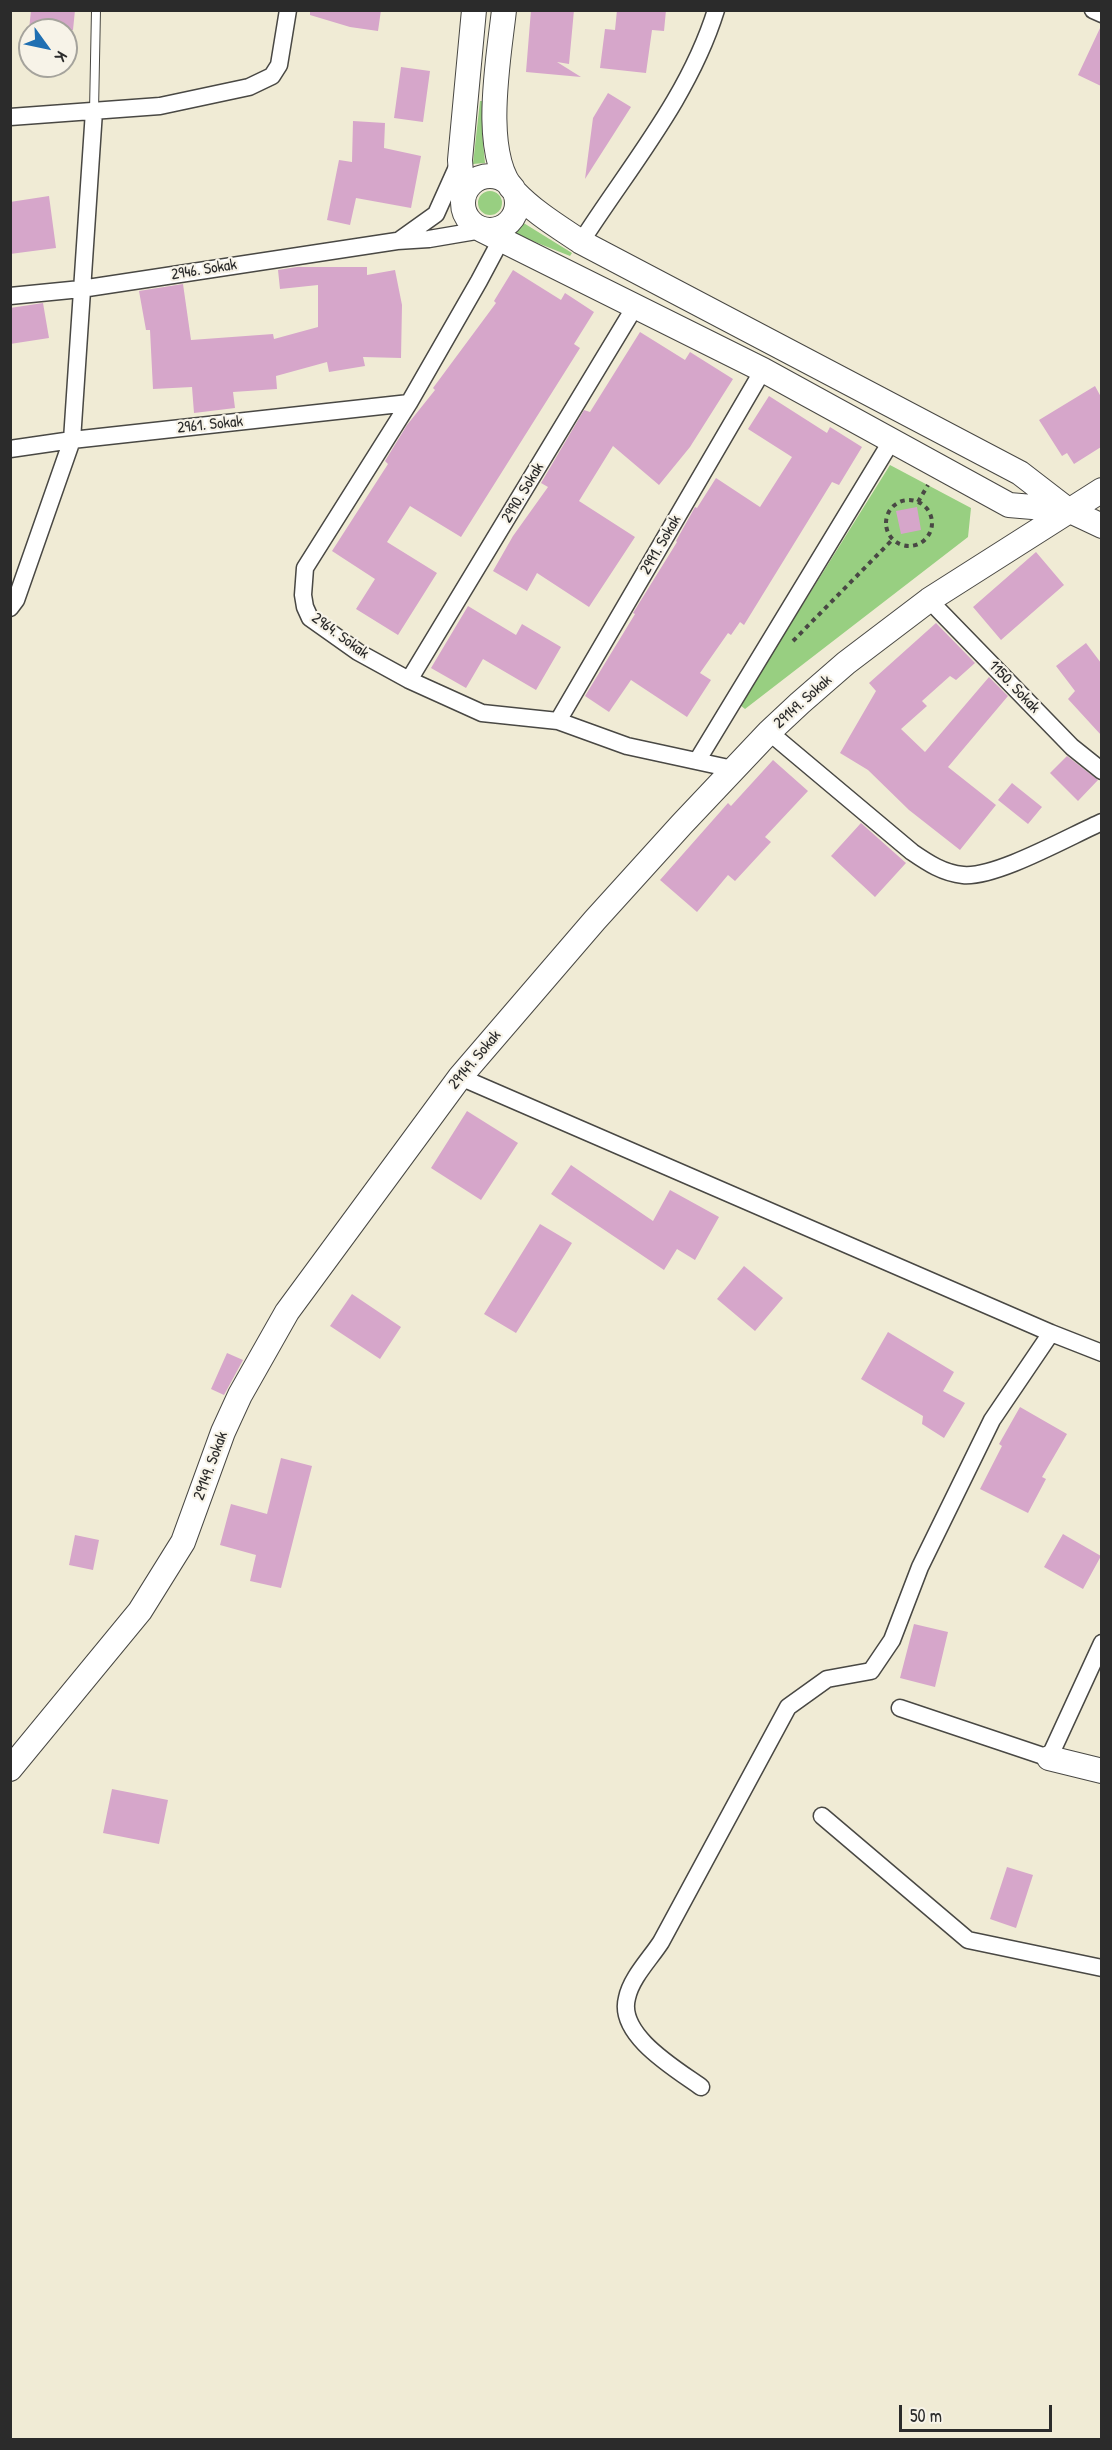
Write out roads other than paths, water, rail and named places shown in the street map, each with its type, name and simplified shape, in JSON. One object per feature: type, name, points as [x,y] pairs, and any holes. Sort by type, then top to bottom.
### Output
[{"type":"main road","points":[[474,10],[460,160],[463,201],[467,219],[498,229],[636,305],[763,370],[1009,505],[1068,510]]},
{"type":"main road","points":[[498,229],[517,204],[513,190],[498,160],[495,125],[504,10]]},
{"type":"main road","points":[[463,201],[471,184],[484,177],[499,178],[539,212],[581,242],[1020,473],[1068,510],[1101,526]]},
{"type":"main road","name":"29149. Sokak","points":[[10,1769],[140,1611],[183,1542],[223,1432],[240,1395],[287,1312],[460,1077],[595,920],[769,732],[846,663],[929,600],[1101,490]]},
{"type":"main road","points":[[1049,1758],[1101,1771]]},
{"type":"street","points":[[10,117],[160,106],[249,87],[262,82],[272,76],[279,65],[288,10]]},
{"type":"street","points":[[581,242],[671,109],[702,49],[716,10]]},
{"type":"street","points":[[1093,10],[1101,14]]},
{"type":"street","points":[[10,608],[16,600],[72,440],[94,111]]},
{"type":"street","points":[[436,214],[460,160]]},
{"type":"street","points":[[397,241],[436,214],[463,201]]},
{"type":"street","name":"2946. Sokak","points":[[10,296],[81,289],[397,241],[498,229]]},
{"type":"street","name":"2964. Sokak","points":[[498,229],[479,281],[409,403],[305,568],[302,582],[304,607],[310,618],[358,652],[409,680],[482,713],[558,721],[627,746],[734,770]]},
{"type":"street","name":"2990. Sokak","points":[[409,680],[636,305]]},
{"type":"street","name":"2991. Sokak","points":[[558,721],[763,370]]},
{"type":"street","name":"2961. Sokak","points":[[10,449],[72,440],[409,403]]},
{"type":"street","points":[[697,761],[892,440]]},
{"type":"street","name":"1150. Sokak","points":[[929,600],[1072,747],[1101,771]]},
{"type":"street","points":[[769,732],[912,852],[935,868],[962,875],[988,874],[1101,822]]},
{"type":"street","points":[[460,1077],[1101,1353]]},
{"type":"street","points":[[701,2087],[649,2050],[629,2022],[626,1999],[661,1942],[788,1707],[827,1679],[871,1671],[892,1640],[920,1567],[992,1420],[1051,1333]]},
{"type":"street","points":[[900,1708],[1049,1758],[1101,1643]]},
{"type":"street","points":[[822,1816],[968,1940],[1101,1968]]},
{"type":"lane","points":[[94,111],[96,10]]}]
